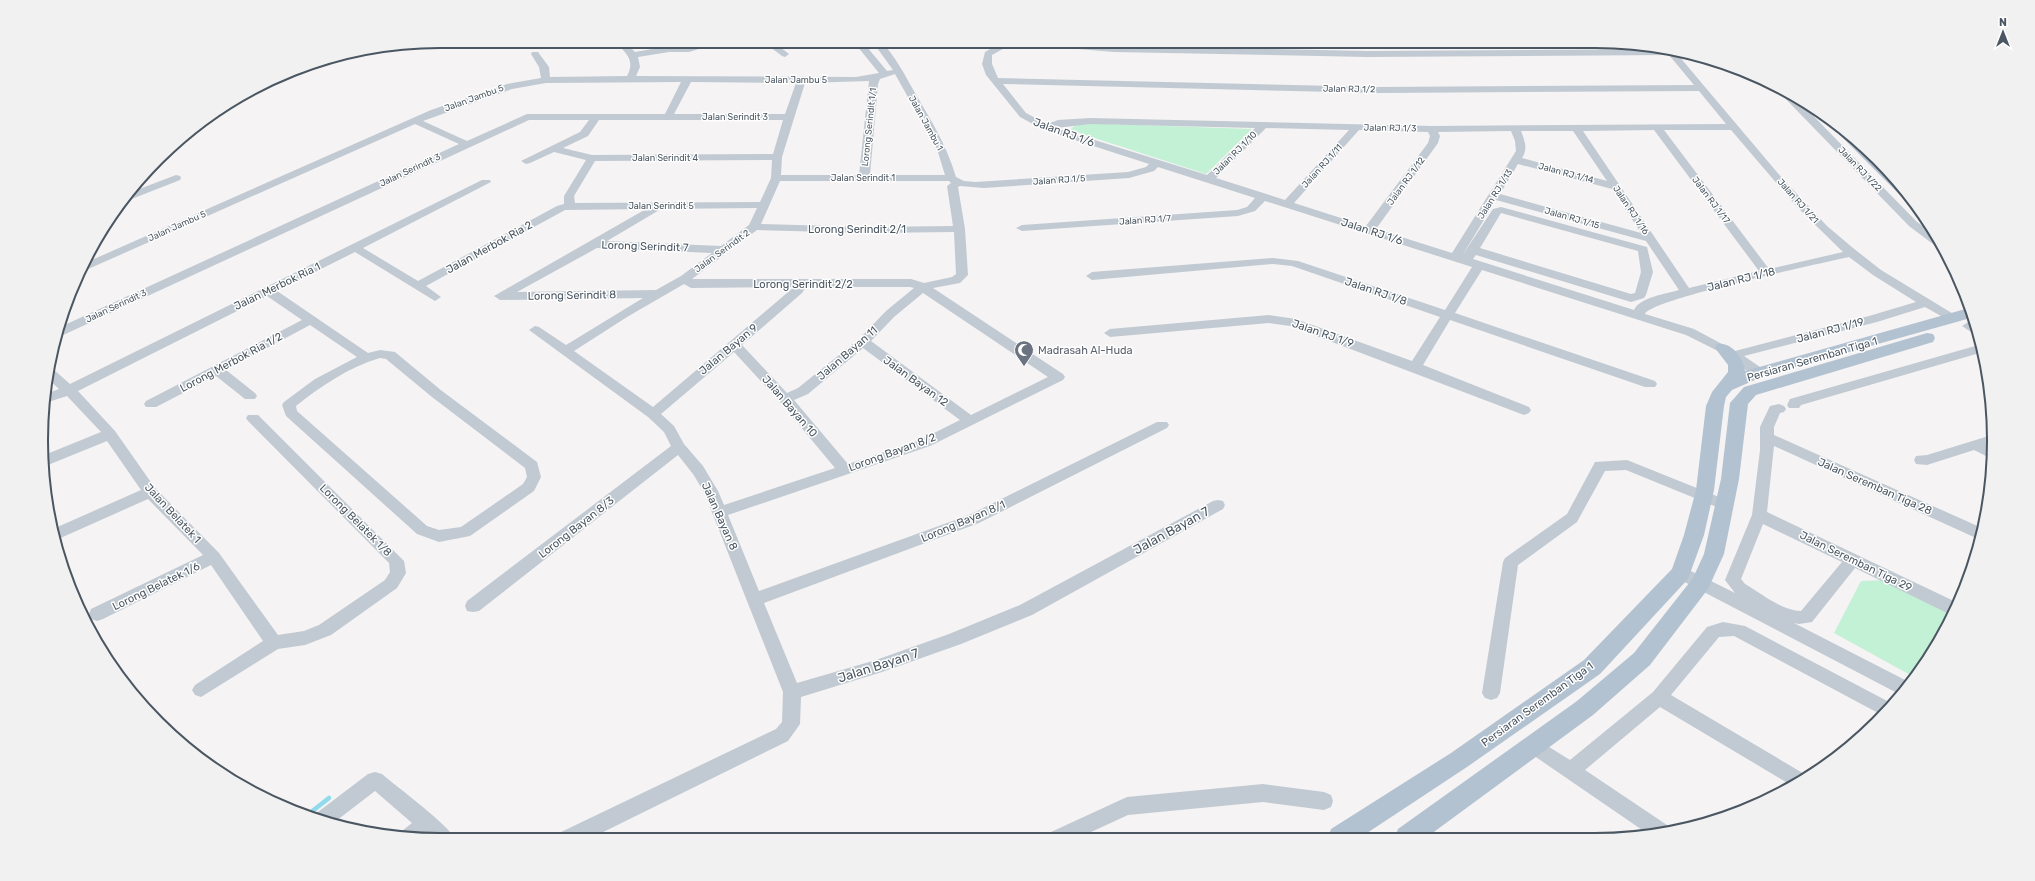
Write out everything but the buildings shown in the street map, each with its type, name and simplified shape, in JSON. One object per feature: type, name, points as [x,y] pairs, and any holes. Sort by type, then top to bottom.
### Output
[{"type":"main road","name":"Persiaran Seremban Tiga 1","points":[[1346,833],[1459,760],[1592,667],[1681,573],[1694,535],[1703,497],[1715,406],[1718,396],[1726,386],[1758,372],[1969,322]]},
{"type":"main road","name":"Persiaran Seremban Tiga 1","points":[[1412,833],[1585,708],[1642,659],[1701,583],[1714,554],[1730,479],[1739,403],[1750,391],[1969,322]]},
{"type":"main road","points":[[1726,386],[1737,373],[1736,364],[1728,352]]},
{"type":"main road","points":[[1758,372],[1772,383]]},
{"type":"street","points":[[627,48],[633,56],[636,69],[630,79]]},
{"type":"street","points":[[633,56],[669,49],[690,48]]},
{"type":"street","points":[[776,48],[785,54]]},
{"type":"street","points":[[862,48],[881,76]]},
{"type":"street","name":"Jalan Jambu 1","points":[[882,48],[898,71],[942,149],[955,181]]},
{"type":"street","name":"Jalan RJ 1/6","points":[[998,48],[988,54],[987,64],[996,81],[1024,116],[1047,128],[1479,265],[1639,306],[1728,352],[1758,372]]},
{"type":"street","name":"Jalan RJ 1/6","points":[[1102,48],[1367,54],[1652,52]]},
{"type":"street","points":[[535,54],[544,67],[546,80]]},
{"type":"street","name":"Jalan RJ 1/21","points":[[1675,57],[1778,179],[1819,224],[1851,253],[1926,303],[1968,322]]},
{"type":"street","name":"Jalan Jambu 5","points":[[89,265],[416,120],[496,89],[525,82],[546,80],[630,79],[856,80],[881,76],[898,71]]},
{"type":"street","name":"Lorong Serindit 1/1","points":[[864,178],[873,84],[881,76]]},
{"type":"street","points":[[668,117],[687,80]]},
{"type":"street","name":"Jalan Serindit 2","points":[[660,294],[684,279],[754,227],[776,178],[777,157],[801,80]]},
{"type":"street","name":"Jalan RJ 1/2","points":[[996,81],[1379,90],[1702,88]]},
{"type":"street","name":"Jalan RJ 1/22","points":[[1795,103],[1913,224],[1930,237]]},
{"type":"street","points":[[526,161],[584,134],[597,116]]},
{"type":"street","name":"Jalan Serindit 3","points":[[64,329],[527,117],[789,117]]},
{"type":"street","points":[[416,120],[466,144]]},
{"type":"street","name":"Jalan RJ 1/3","points":[[1047,128],[1058,123],[1090,121],[1432,129],[1734,126]]},
{"type":"street","name":"Jalan RJ 1/10","points":[[1208,180],[1262,126]]},
{"type":"street","name":"Jalan RJ 1/17","points":[[1656,127],[1766,273]]},
{"type":"street","name":"Jalan RJ 1/11","points":[[1287,204],[1356,128]]},
{"type":"street","name":"Jalan RJ 1/13","points":[[1460,259],[1494,196],[1521,151],[1520,141],[1514,128]]},
{"type":"street","name":"Jalan RJ 1/16","points":[[1576,128],[1686,292]]},
{"type":"street","name":"Jalan RJ 1/12","points":[[1369,230],[1433,143],[1435,136],[1432,129]]},
{"type":"street","name":"Jalan Serindit 4","points":[[554,148],[567,153],[592,158],[777,157]]},
{"type":"street","points":[[565,207],[569,196],[592,158]]},
{"type":"street","name":"Jalan RJ 1/14","points":[[1516,160],[1615,187]]},
{"type":"street","name":"Jalan RJ 1/5","points":[[955,181],[984,185],[1129,175],[1150,169],[1156,163]]},
{"type":"street","points":[[135,194],[176,178]]},
{"type":"street","name":"Jalan Serindit 1","points":[[776,178],[864,178],[955,181]]},
{"type":"street","points":[[923,287],[956,280],[962,275],[959,229],[952,186],[955,181]]},
{"type":"street","name":"Jalan Merbok Ria 1","points":[[50,397],[68,390],[356,248],[486,182]]},
{"type":"street","name":"Jalan RJ 1/15","points":[[1494,196],[1651,239]]},
{"type":"street","name":"Jalan RJ 1/7","points":[[1022,228],[1238,213],[1251,209],[1262,197]]},
{"type":"street","name":"Jalan Serindit 5","points":[[565,207],[763,205]]},
{"type":"street","points":[[593,244],[657,206]]},
{"type":"street","name":"Jalan Merbok Ria 2","points":[[418,286],[565,207]]},
{"type":"street","points":[[1460,259],[1473,250],[1496,211],[1501,210],[1659,252]]},
{"type":"street","name":"Lorong Serindit 2/1","points":[[754,227],[869,230],[959,229]]},
{"type":"street","name":"Lorong Serindit 7","points":[[593,244],[722,250]]},
{"type":"street","name":"Lorong Serindit 8","points":[[593,244],[500,296],[660,294]]},
{"type":"street","points":[[356,248],[435,297]]},
{"type":"street","points":[[1639,306],[1640,295],[1648,272],[1644,249]]},
{"type":"street","points":[[1473,250],[1628,298],[1639,306]]},
{"type":"street","name":"Jalan RJ 1/18","points":[[1639,306],[1686,292],[1851,253]]},
{"type":"street","name":"Jalan RJ 1/8","points":[[1092,276],[1283,261],[1294,263],[1650,384]]},
{"type":"street","points":[[1416,367],[1479,265]]},
{"type":"street","name":"Lorong Serindit 2/2","points":[[684,279],[691,284],[910,283],[923,287]]},
{"type":"street","name":"Jalan Bayan 9","points":[[653,414],[798,290],[802,284]]},
{"type":"street","name":"Jalan Bayan 11","points":[[785,399],[802,391],[863,342],[890,314],[923,287]]},
{"type":"street","name":"Lorong Bayan 8/2","points":[[720,512],[925,443],[1058,377],[923,287]]},
{"type":"street","points":[[268,291],[365,357],[380,354],[390,355],[437,394],[532,466],[534,477],[529,487],[465,532],[439,536],[422,530],[291,413],[289,405],[301,395],[365,357]]},
{"type":"street","points":[[565,351],[623,314],[660,294]]},
{"type":"street","name":"Jalan RJ 1/19","points":[[1728,352],[1873,319],[1926,303]]},
{"type":"street","name":"Jalan RJ 1/9","points":[[1110,333],[1269,319],[1292,322],[1416,367],[1524,410]]},
{"type":"street","name":"Lorong Merbok Ria 1/2","points":[[152,404],[311,320]]},
{"type":"street","name":"Jalan Bayan 8","points":[[535,330],[600,374],[653,414],[669,429],[679,447],[698,470],[711,491],[792,692]]},
{"type":"street","name":"Jalan Bayan 12","points":[[863,342],[969,420]]},
{"type":"street","name":"Jalan Bayan 10","points":[[734,344],[785,399],[845,470]]},
{"type":"street","points":[[1794,405],[1795,402],[1976,350]]},
{"type":"street","points":[[217,370],[250,396]]},
{"type":"street","name":"Jalan Belatek 1","points":[[53,377],[110,434],[150,492],[214,557],[274,643]]},
{"type":"street","points":[[1778,408],[1775,409],[1768,427],[1759,515],[1733,580],[1739,588],[1783,613],[1798,619],[1806,617],[1853,559]]},
{"type":"street","name":"Lorong Belatek 1/8","points":[[253,418],[396,561],[398,573],[391,584],[325,630],[305,638],[274,643]]},
{"type":"street","name":"Lorong Bayan 8/1","points":[[756,600],[974,519],[1162,425]]},
{"type":"street","points":[[49,459],[110,434]]},
{"type":"street","name":"Jalan Seremban Tiga 28","points":[[1768,438],[1976,532]]},
{"type":"street","points":[[1921,460],[1927,460],[1987,442]]},
{"type":"street","points":[[1976,445],[1987,451]]},
{"type":"street","name":"Lorong Bayan 8/3","points":[[473,606],[679,447]]},
{"type":"street","points":[[1490,693],[1511,562],[1572,518],[1600,466],[1627,465],[1703,497],[1724,504]]},
{"type":"street","points":[[59,533],[150,492]]},
{"type":"street","name":"Jalan Bayan 7","points":[[792,692],[876,667],[955,639],[1026,610],[1218,504]]},
{"type":"street","name":"Jalan Seremban Tiga 29","points":[[1759,515],[1950,607]]},
{"type":"street","name":"Lorong Belatek 1/6","points":[[97,614],[214,557]]},
{"type":"street","points":[[1681,573],[1900,686]]},
{"type":"street","points":[[1571,770],[1659,697],[1713,632],[1725,628],[1739,631],[1772,647],[1882,707]]},
{"type":"street","points":[[201,690],[274,643]]},
{"type":"street","points":[[580,833],[782,735],[791,724],[792,692]]},
{"type":"street","points":[[1659,697],[1795,778]]},
{"type":"street","points":[[1533,745],[1656,828]]},
{"type":"street","points":[[327,816],[375,780],[438,833]]},
{"type":"street","points":[[1069,833],[1127,806],[1263,793],[1324,801]]},
{"type":"street","points":[[415,832],[427,823]]},
{"type":"green space","points":[[1085,123],[1252,129],[1206,174],[1070,130],[1074,126]]},
{"type":"green space","points":[[1888,580],[1949,609],[1921,659],[1909,674],[1834,633],[1861,581]]},
{"type":"waterway","points":[[312,811],[329,798]]},
{"type":"place","name":"Madrasah Al-Huda","points":[[1024,367]]}]
